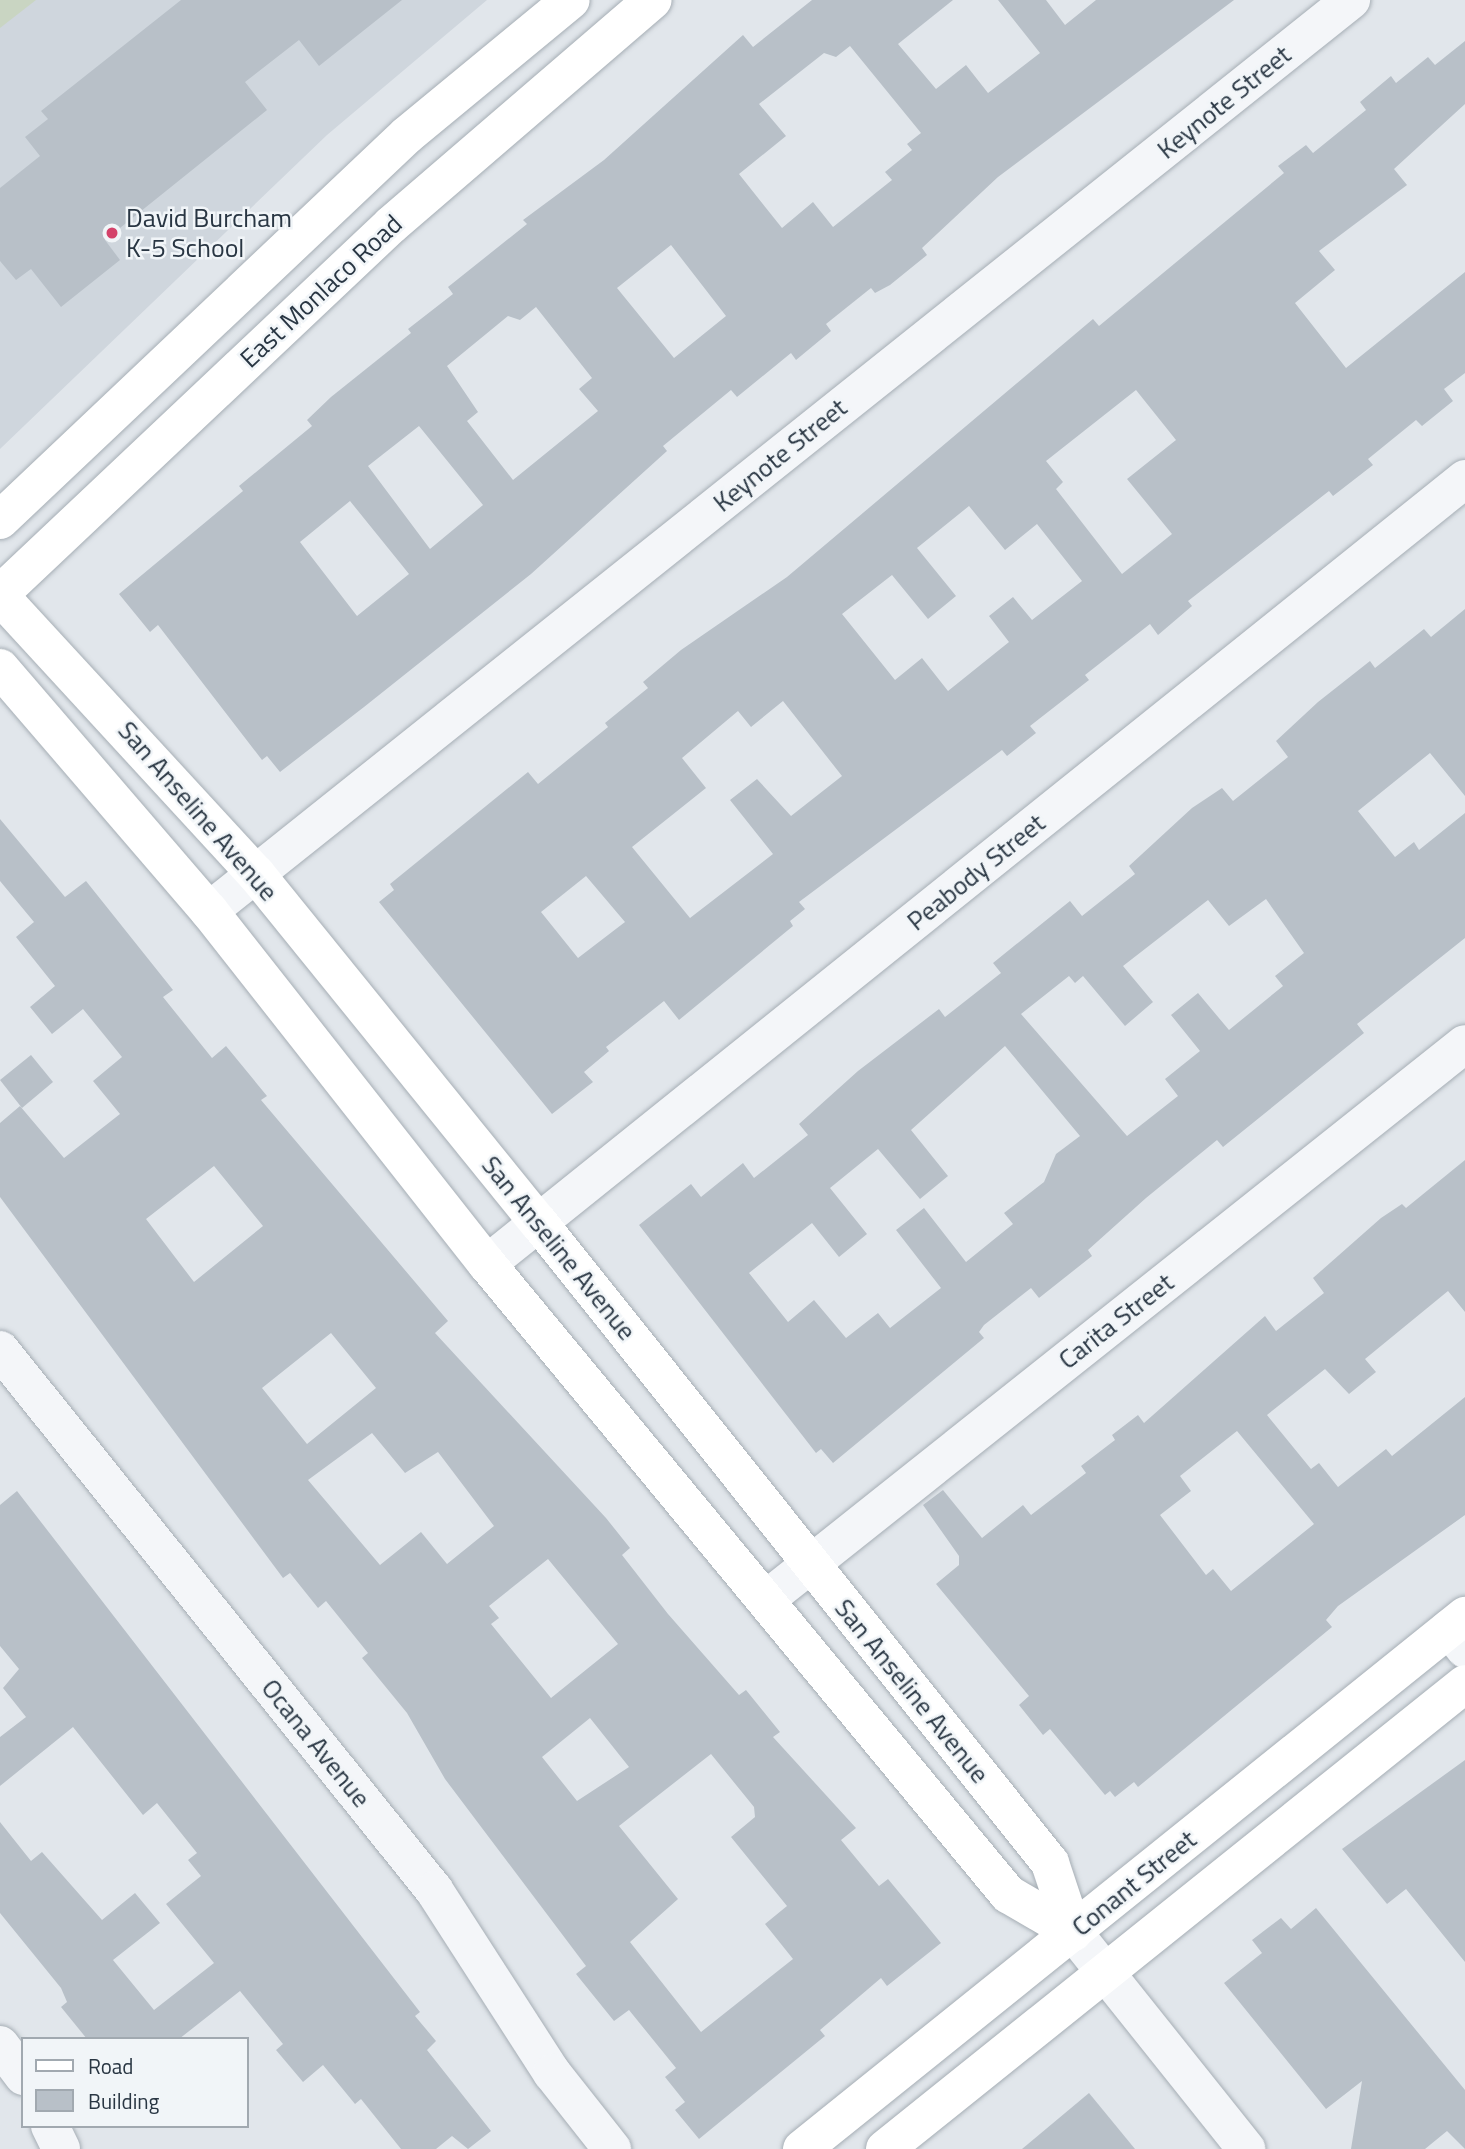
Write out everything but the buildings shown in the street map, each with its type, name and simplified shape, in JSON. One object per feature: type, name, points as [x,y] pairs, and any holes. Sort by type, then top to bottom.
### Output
[{"type":"street","name":"East Monlaco Road","points":[[0,520],[407,135],[571,0]]},
{"type":"street","name":"East Monlaco Road","points":[[0,595],[391,225],[653,0]]},
{"type":"street","name":"Keynote Street","points":[[209,911],[1352,0]]},
{"type":"street","name":"Peabody Street","points":[[487,1264],[1465,479]]},
{"type":"street","name":"San Anseline Avenue","points":[[0,595],[256,873],[539,1223],[1050,1863],[1073,1932],[1246,2149]]},
{"type":"street","name":"San Anseline Avenue","points":[[0,668],[209,911],[487,1264],[768,1598],[1008,1894],[1073,1932]]},
{"type":"street","name":"Carita Street","points":[[768,1598],[1465,1044]]},
{"type":"street","name":"Ocana Avenue","points":[[0,1350],[434,1890],[552,2073],[612,2149]]},
{"type":"street","name":"Conant Street","points":[[802,2149],[1073,1932],[1460,1631]]},
{"type":"street","name":"Conant Street","points":[[886,2149],[1465,1684]]},
{"type":"street","points":[[0,2045],[21,2073]]},
{"type":"street","points":[[51,2128],[61,2149]]},
{"type":"shaded area","name":"David Burcham K-5 School","points":[[0,0],[487,0],[327,135],[0,449]]},
{"type":"green space","points":[[0,0],[36,0],[0,28]]},
{"type":"place","name":"David Burcham K-5 School","points":[[112,233]]}]
